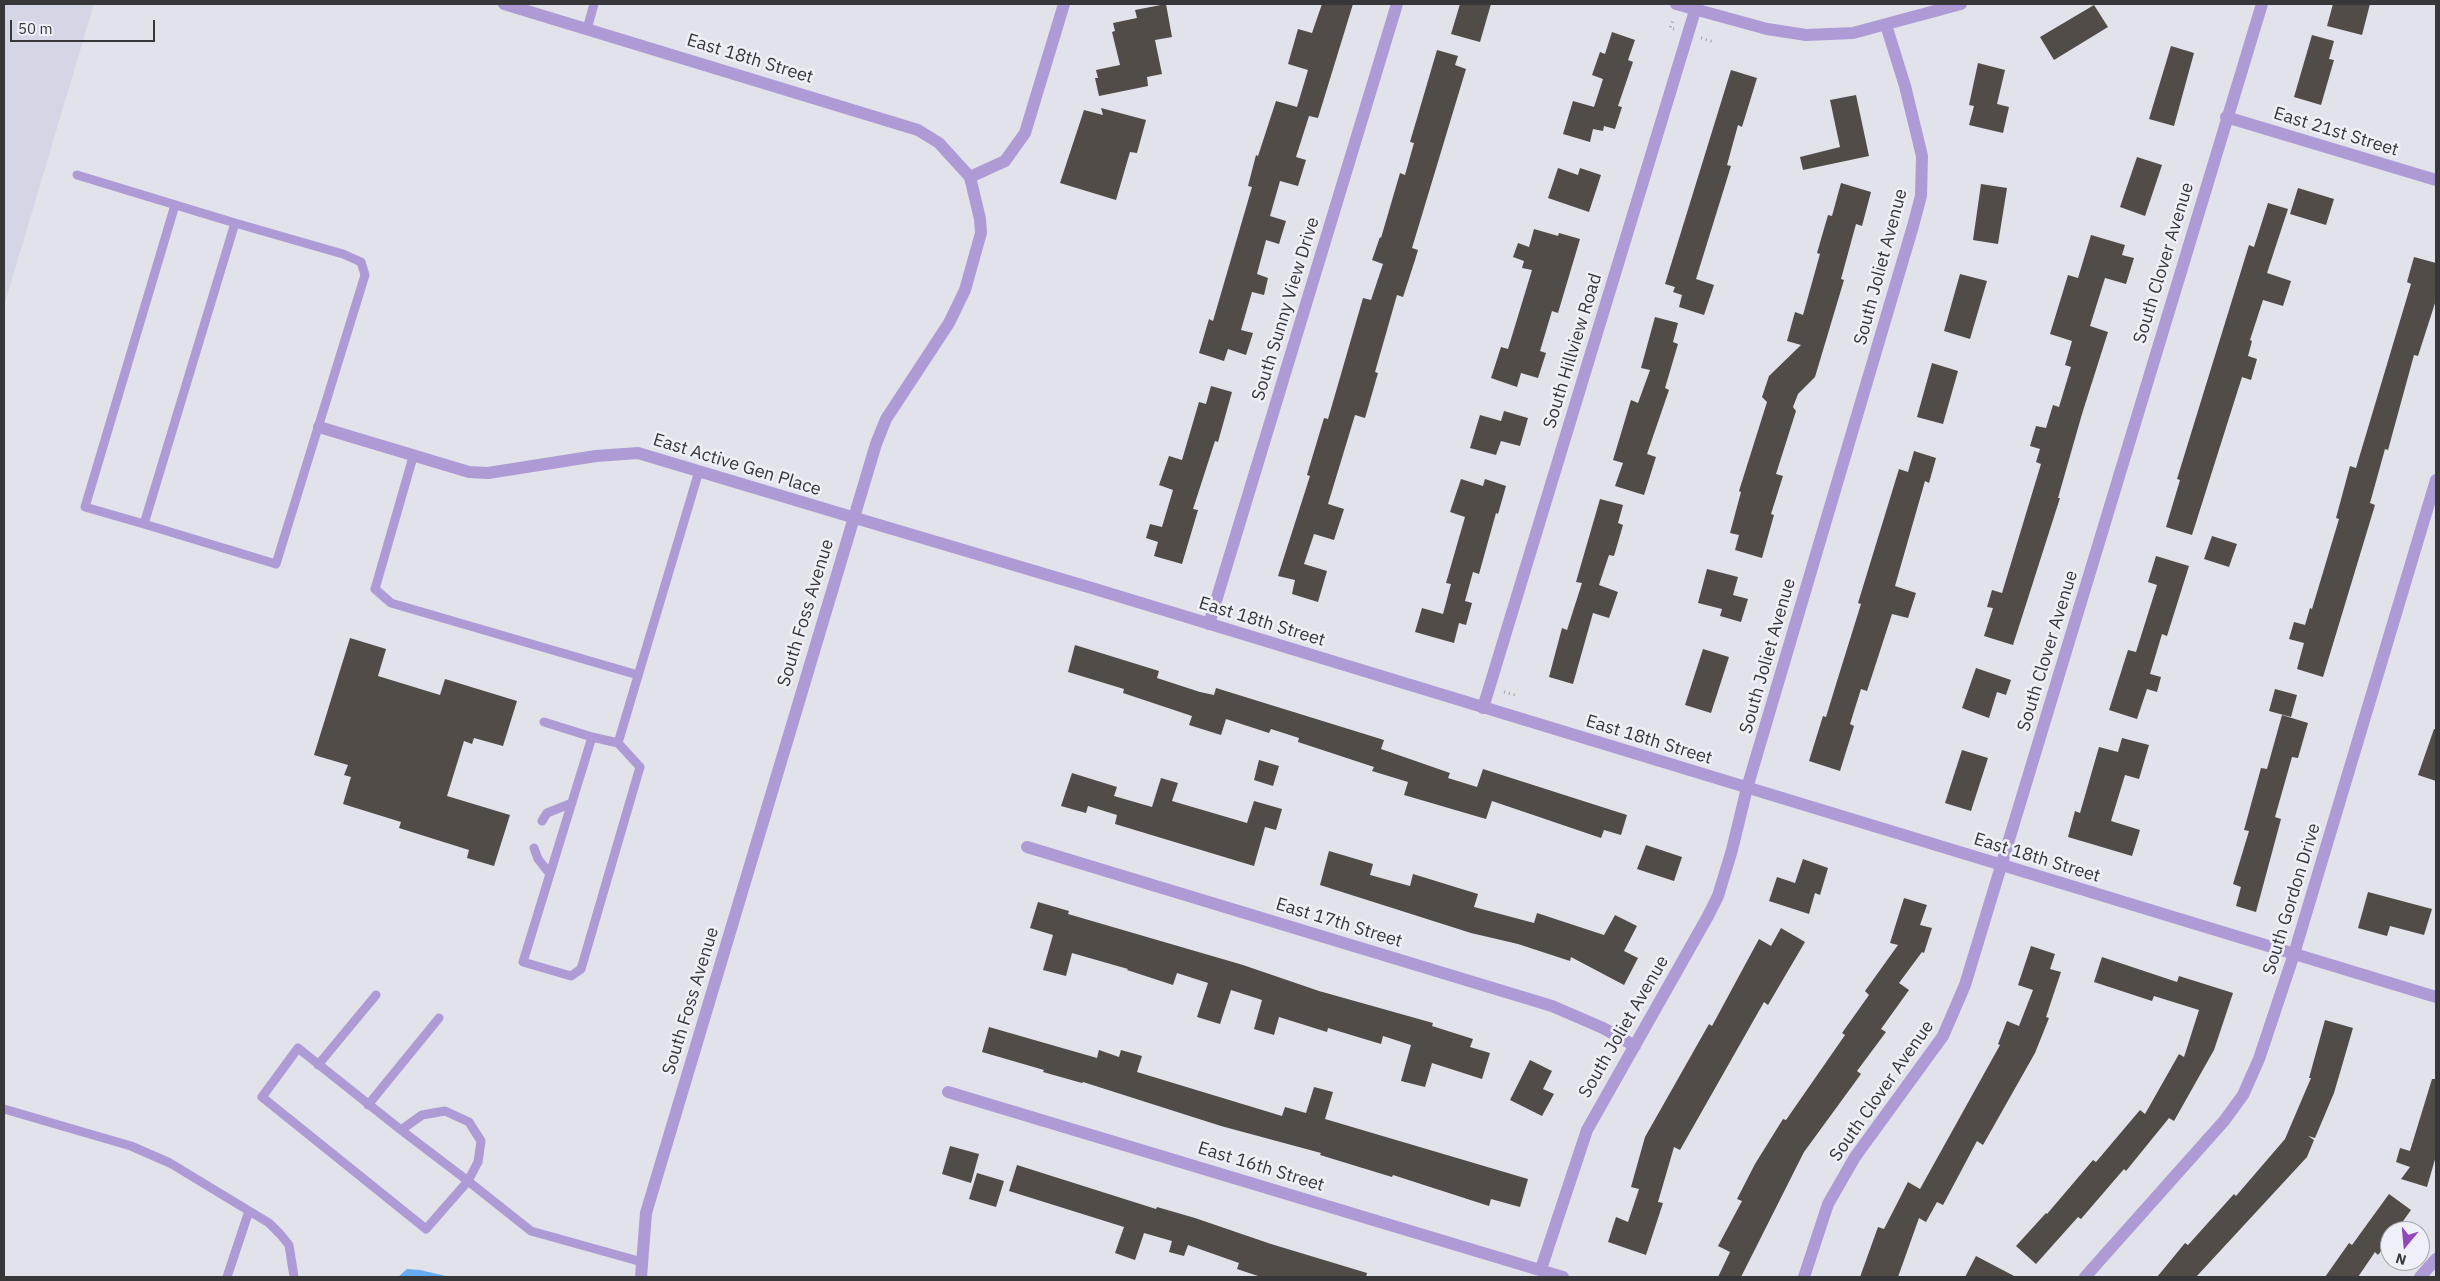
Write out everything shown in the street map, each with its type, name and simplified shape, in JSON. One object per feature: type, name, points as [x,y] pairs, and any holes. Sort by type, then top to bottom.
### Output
[{"type":"street","name":"East 18th Street","points":[[504,4],[908,125],[939,143],[970,177]]},
{"type":"street","points":[[970,177],[1005,161],[1025,133],[1064,4]]},
{"type":"street","name":"South Sunny View Drive","points":[[1209,624],[1397,4]]},
{"type":"street","points":[[1676,4],[1696,7],[1766,29],[1806,35],[1853,33],[1960,4]]},
{"type":"street","name":"South Clover Avenue","points":[[1804,1277],[1825,1211],[1855,1157],[1943,1036],[1965,985],[2226,117],[2262,4]]},
{"type":"street","name":"South Hillview Road","points":[[1483,708],[1696,7]]},
{"type":"street","name":"South Joliet Avenue","points":[[1541,1269],[1587,1130],[1718,896],[1732,850],[1747,788],[1921,196],[1922,156],[1905,86],[1886,25]]},
{"type":"street","name":"East 21st Street","points":[[2226,117],[2436,180]]},
{"type":"street","name":"South Foss Avenue","points":[[641,1277],[646,1212],[852,517],[886,419],[949,323],[965,290],[981,233],[979,213],[970,177]]},
{"type":"street","name":"East Active Gen Place","points":[[319,427],[413,457],[469,472],[488,473],[596,456],[638,453],[852,517]]},
{"type":"street","name":"South Gordon Drive","points":[[2085,1277],[2224,1121],[2243,1095],[2259,1059],[2294,954],[2436,480]]},
{"type":"street","name":"East 18th Street","points":[[852,517],[2436,997]]},
{"type":"street","name":"East 17th Street","points":[[1027,847],[1552,1006],[1603,1028],[1635,1046]]},
{"type":"street","name":"East 16th Street","points":[[948,1092],[1563,1277]]},
{"type":"street","points":[[2420,1277],[2436,1259]]},
{"type":"lane","points":[[587,29],[594,4]]},
{"type":"lane","points":[[77,175],[344,254],[361,262],[365,276],[276,564],[85,507],[175,205]]},
{"type":"lane","points":[[144,524],[235,223]]},
{"type":"lane","points":[[413,457],[375,589],[390,603],[638,675]]},
{"type":"lane","points":[[618,742],[698,471]]},
{"type":"lane","points":[[544,722],[592,737],[618,742],[640,767],[581,969],[571,976],[523,962],[592,737]]},
{"type":"lane","points":[[542,821],[547,813],[572,803]]},
{"type":"lane","points":[[534,848],[538,859],[550,874]]},
{"type":"lane","points":[[318,1065],[376,995]]},
{"type":"lane","points":[[368,1105],[439,1018]]},
{"type":"lane","points":[[401,1130],[422,1115],[446,1111],[469,1122],[481,1141],[478,1162],[468,1181],[426,1228],[262,1097],[298,1048],[368,1105],[468,1181],[531,1231],[642,1262]]},
{"type":"lane","points":[[4,1109],[131,1146],[170,1163],[269,1223],[289,1245],[294,1277]]},
{"type":"lane","points":[[227,1277],[249,1211]]},
{"type":"shaded area","points":[[4,4],[94,4],[4,306]]},
{"type":"water","points":[[407,1269],[420,1270],[450,1277],[398,1277]]},
{"type":"building","points":[[1166,4],[1172,37],[1155,40],[1162,74],[1147,77],[1148,86],[1099,96],[1095,78],[1098,78],[1096,70],[1120,65],[1112,32],[1115,31],[1113,23],[1137,18],[1135,10]]},
{"type":"building","points":[[1322,4],[1353,4],[1318,118],[1309,116],[1296,157],[1306,160],[1298,186],[1280,181],[1270,216],[1286,221],[1279,244],[1266,240],[1257,274],[1268,278],[1264,295],[1252,292],[1241,330],[1253,333],[1246,355],[1228,349],[1224,361],[1199,353],[1209,319],[1213,321],[1252,187],[1248,186],[1256,155],[1258,156],[1276,101],[1297,107],[1308,70],[1288,64],[1298,29],[1312,33]]},
{"type":"building","points":[[1460,4],[1491,4],[1480,42],[1451,34]]},
{"type":"building","points":[[2333,4],[2370,4],[2362,35],[2327,26]]},
{"type":"building","points":[[2094,5],[2108,27],[2054,60],[2040,37]]},
{"type":"building","points":[[1612,32],[1635,40],[1628,60],[1633,62],[1618,106],[1622,107],[1615,129],[1604,126],[1603,131],[1593,129],[1590,142],[1563,134],[1573,101],[1594,107],[1603,79],[1592,75],[1600,52],[1605,54]]},
{"type":"building","points":[[2312,35],[2334,41],[2329,59],[2334,60],[2321,105],[2294,97]]},
{"type":"building","points":[[2171,46],[2194,53],[2174,126],[2149,119]]},
{"type":"building","points":[[1437,50],[1458,56],[1455,65],[1466,69],[1412,248],[1418,250],[1403,297],[1397,295],[1375,372],[1378,373],[1365,418],[1355,415],[1328,504],[1344,509],[1334,540],[1314,534],[1304,564],[1327,571],[1318,602],[1292,594],[1295,580],[1278,576],[1310,476],[1307,475],[1324,418],[1328,419],[1363,298],[1371,300],[1383,264],[1372,260],[1381,238],[1400,173],[1405,175],[1414,143],[1410,142]]},
{"type":"building","points":[[1978,63],[2005,70],[1997,104],[2009,107],[2003,133],[1969,125],[1974,106],[1969,105]]},
{"type":"building","points":[[1731,70],[1757,78],[1742,127],[1738,125],[1727,165],[1731,166],[1696,279],[1714,285],[1704,315],[1679,307],[1682,295],[1673,292],[1675,287],[1665,284]]},
{"type":"building","points":[[1856,95],[1869,156],[1803,170],[1800,157],[1840,147],[1830,100]]},
{"type":"building","points":[[1101,108],[1146,120],[1137,153],[1130,152],[1116,200],[1060,183],[1084,110],[1103,115]]},
{"type":"building","points":[[2137,157],[2162,165],[2145,216],[2120,207]]},
{"type":"building","points":[[1558,168],[1578,175],[1580,168],[1601,175],[1589,212],[1548,198]]},
{"type":"building","points":[[1841,183],[1871,192],[1862,226],[1856,224],[1841,279],[1844,280],[1815,377],[1798,394],[1793,407],[1796,411],[1776,474],[1783,476],[1771,514],[1774,515],[1762,558],[1735,550],[1739,535],[1730,533],[1741,492],[1739,491],[1767,402],[1762,397],[1769,376],[1801,345],[1787,341],[1795,312],[1803,315],[1820,254],[1817,253],[1828,215],[1832,216]]},
{"type":"building","points":[[1981,184],[2007,188],[1998,244],[1973,240]]},
{"type":"building","points":[[2298,188],[2334,199],[2326,225],[2290,214]]},
{"type":"building","points":[[2268,203],[2288,209],[2267,273],[2291,281],[2283,306],[2263,300],[2250,340],[2252,341],[2248,356],[2257,359],[2251,380],[2242,377],[2192,535],[2166,527],[2180,480],[2177,479],[2249,245],[2254,247]]},
{"type":"building","points":[[1534,229],[1558,236],[1559,233],[1580,239],[1558,313],[1552,311],[1540,351],[1546,353],[1538,378],[1521,373],[1517,387],[1491,378],[1501,347],[1508,349],[1532,270],[1522,268],[1524,261],[1513,257],[1518,243],[1529,247]]},
{"type":"building","points":[[2091,235],[2125,245],[2122,255],[2134,258],[2126,284],[2105,278],[2090,326],[2108,332],[2082,414],[2058,498],[2060,498],[2013,645],[1984,636],[1993,608],[1987,607],[1992,590],[2002,593],[2041,464],[2036,462],[2040,449],[2030,446],[2036,426],[2046,428],[2053,405],[2059,407],[2071,367],[2065,365],[2072,341],[2050,334],[2068,275],[2078,278]]},
{"type":"building","points":[[2414,257],[2436,263],[2436,300],[2418,356],[2414,355],[2388,450],[2385,449],[2370,503],[2375,505],[2323,677],[2297,669],[2304,643],[2289,639],[2294,622],[2305,625],[2310,608],[2312,609],[2339,519],[2336,518],[2350,466],[2356,468],[2411,284],[2407,282]]},
{"type":"building","points":[[1960,274],[1987,281],[1970,339],[1944,331]]},
{"type":"building","points":[[1655,317],[1678,323],[1673,342],[1678,344],[1665,388],[1669,390],[1647,454],[1656,457],[1644,495],[1615,486],[1623,463],[1613,460],[1631,400],[1638,403],[1650,370],[1641,368]]},
{"type":"building","points":[[1932,363],[1958,371],[1943,424],[1917,417]]},
{"type":"building","points":[[1211,386],[1232,392],[1218,442],[1215,441],[1193,509],[1198,510],[1182,564],[1154,556],[1158,542],[1146,538],[1150,524],[1162,527],[1173,490],[1159,485],[1169,456],[1182,460],[1199,402],[1206,404]]},
{"type":"building","points":[[1504,411],[1528,418],[1520,446],[1501,441],[1496,455],[1470,448],[1480,415],[1501,421]]},
{"type":"building","points":[[1914,451],[1936,458],[1929,483],[1925,481],[1895,586],[1916,593],[1908,618],[1892,614],[1867,691],[1861,689],[1850,724],[1854,726],[1840,771],[1809,761],[1823,716],[1826,717],[1861,604],[1858,603],[1899,469],[1908,472]]},
{"type":"building","points":[[1461,479],[1483,486],[1485,479],[1506,486],[1498,514],[1496,513],[1479,574],[1473,572],[1465,601],[1472,603],[1466,625],[1459,623],[1454,643],[1415,632],[1422,608],[1443,614],[1451,584],[1446,583],[1465,517],[1450,512]]},
{"type":"building","points":[[1600,499],[1623,505],[1618,523],[1623,525],[1614,556],[1609,555],[1599,585],[1618,592],[1609,618],[1593,613],[1573,684],[1549,677],[1562,628],[1567,630],[1582,583],[1576,582]]},
{"type":"building","points":[[2212,536],[2237,544],[2229,567],[2204,559]]},
{"type":"building","points":[[2156,556],[2189,566],[2167,636],[2162,634],[2150,674],[2161,677],[2157,692],[2147,689],[2137,719],[2109,710],[2128,650],[2136,652],[2157,585],[2148,582]]},
{"type":"building","points":[[1707,569],[1738,577],[1733,595],[1748,599],[1741,622],[1720,616],[1722,609],[1698,603]]},
{"type":"building","points":[[350,638],[386,649],[378,676],[440,695],[445,679],[517,701],[503,746],[474,738],[472,744],[464,741],[447,796],[510,815],[494,866],[467,858],[469,850],[399,828],[401,822],[343,804],[351,777],[344,775],[348,765],[314,755]]},
{"type":"building","points":[[1075,645],[1159,671],[1157,678],[1200,692],[1214,695],[1216,688],[1384,740],[1381,749],[1450,773],[1448,778],[1477,787],[1483,769],[1627,815],[1621,835],[1604,830],[1601,838],[1492,801],[1486,819],[1404,795],[1408,782],[1372,771],[1374,767],[1298,742],[1299,738],[1271,729],[1269,733],[1226,719],[1221,735],[1189,725],[1192,716],[1123,693],[1124,689],[1068,672]]},
{"type":"building","points":[[1703,649],[1729,657],[1711,713],[1685,705]]},
{"type":"building","points":[[1976,668],[2011,680],[2006,695],[1997,692],[1989,718],[1962,708]]},
{"type":"building","points":[[2275,689],[2297,695],[2291,717],[2269,711]]},
{"type":"building","points":[[2282,715],[2308,723],[2298,758],[2292,757],[2275,817],[2281,819],[2256,912],[2236,906],[2241,887],[2233,884],[2249,831],[2244,830],[2261,768],[2267,769]]},
{"type":"building","points":[[2434,729],[2436,729],[2436,781],[2418,775]]},
{"type":"building","points":[[2122,738],[2149,745],[2139,779],[2125,775],[2111,821],[2140,830],[2132,856],[2068,837],[2075,811],[2080,813],[2099,747],[2118,752]]},
{"type":"building","points":[[1962,750],[1988,758],[1971,811],[1945,803]]},
{"type":"building","points":[[1259,760],[1279,766],[1273,786],[1254,780]]},
{"type":"building","points":[[1072,773],[1117,787],[1114,796],[1152,807],[1161,778],[1178,783],[1172,801],[1247,823],[1254,801],[1282,809],[1276,830],[1265,827],[1254,866],[1115,824],[1117,815],[1088,806],[1086,813],[1061,806]]},
{"type":"building","points":[[1646,845],[1682,857],[1674,881],[1637,869]]},
{"type":"building","points":[[1329,851],[1373,864],[1370,875],[1410,886],[1413,874],[1478,894],[1474,907],[1534,923],[1537,913],[1604,935],[1615,915],[1637,926],[1624,951],[1638,958],[1624,985],[1571,957],[1570,961],[1518,944],[1471,933],[1320,885]]},
{"type":"building","points":[[1803,859],[1828,868],[1820,895],[1815,893],[1809,914],[1769,901],[1777,877],[1795,883]]},
{"type":"building","points":[[2368,892],[2432,909],[2424,935],[2390,926],[2387,936],[2358,928]]},
{"type":"building","points":[[1904,898],[1927,905],[1920,925],[1932,928],[1924,953],[1922,952],[1899,983],[1909,990],[1881,1029],[1886,1032],[1857,1071],[1861,1074],[1804,1152],[1741,1277],[1718,1277],[1730,1252],[1718,1246],[1742,1201],[1737,1199],[1755,1164],[1783,1119],[1786,1120],[1845,1035],[1842,1033],[1869,995],[1865,991],[1898,945],[1890,943]]},
{"type":"building","points":[[1038,902],[1069,911],[1068,914],[1243,965],[1319,991],[1433,1023],[1432,1026],[1473,1039],[1470,1047],[1490,1053],[1482,1079],[1432,1063],[1425,1087],[1401,1081],[1411,1045],[1383,1036],[1381,1044],[1328,1028],[1327,1032],[1279,1017],[1274,1035],[1254,1029],[1262,1000],[1231,990],[1220,1024],[1197,1017],[1208,983],[1177,973],[1173,985],[1128,969],[1072,953],[1066,976],[1043,970],[1053,935],[1030,928]]},
{"type":"building","points":[[1781,928],[1805,942],[1768,1005],[1764,1002],[1680,1150],[1674,1147],[1658,1202],[1663,1203],[1646,1255],[1608,1242],[1616,1217],[1628,1222],[1639,1189],[1631,1187],[1645,1137],[1709,1024],[1712,1026],[1759,939],[1771,946]]},
{"type":"building","points":[[2031,946],[2055,954],[2050,969],[2061,972],[2046,1017],[2049,1018],[2035,1053],[1983,1145],[1977,1141],[1943,1205],[1937,1202],[1926,1222],[1919,1218],[1898,1277],[1860,1277],[1878,1227],[1884,1229],[1908,1182],[1920,1189],[2000,1045],[1998,1044],[2007,1021],[2019,1026],[2033,990],[2018,985]]},
{"type":"building","points":[[2102,957],[2177,982],[2179,976],[2233,993],[2214,1050],[2174,1121],[2169,1118],[2126,1171],[2124,1169],[2081,1219],[2078,1217],[2036,1264],[2016,1246],[2047,1214],[2093,1160],[2096,1162],[2140,1110],[2145,1114],[2179,1054],[2184,1057],[2199,1010],[2154,996],[2152,1001],[2094,982]]},
{"type":"building","points":[[2325,1020],[2353,1028],[2334,1093],[2315,1138],[2308,1136],[2314,1140],[2307,1157],[2196,1277],[2157,1277],[2185,1243],[2188,1245],[2234,1194],[2236,1196],[2285,1139],[2311,1078],[2309,1078]]},
{"type":"building","points":[[989,1027],[1097,1058],[1099,1050],[1119,1057],[1121,1050],[1142,1056],[1137,1072],[1282,1116],[1285,1107],[1306,1113],[1314,1087],[1333,1092],[1325,1119],[1528,1179],[1520,1207],[1491,1199],[1489,1206],[1393,1175],[1392,1177],[1320,1155],[1321,1153],[1221,1126],[982,1052]]},
{"type":"building","points":[[1530,1060],[1552,1071],[1543,1089],[1554,1094],[1542,1116],[1510,1100]]},
{"type":"building","points":[[2432,1079],[2436,1079],[2436,1156],[2427,1187],[2401,1179],[2410,1167],[2396,1162],[2400,1148],[2410,1151]]},
{"type":"building","points":[[950,1146],[979,1154],[971,1183],[942,1174]]},
{"type":"building","points":[[1017,1165],[1156,1209],[1157,1207],[1195,1218],[1271,1244],[1367,1273],[1366,1277],[1261,1277],[1237,1269],[1239,1263],[1188,1245],[1184,1256],[1169,1252],[1172,1241],[1144,1233],[1135,1260],[1115,1253],[1124,1227],[1009,1191]]},
{"type":"building","points":[[977,1173],[1004,1181],[996,1207],[969,1199]]},
{"type":"building","points":[[2389,1194],[2411,1210],[2403,1221],[2380,1221],[2380,1252],[2378,1255],[2375,1252],[2358,1277],[2325,1277],[2349,1243],[2352,1245]]},
{"type":"building","points":[[1976,1256],[2016,1277],[1965,1277]]}]
